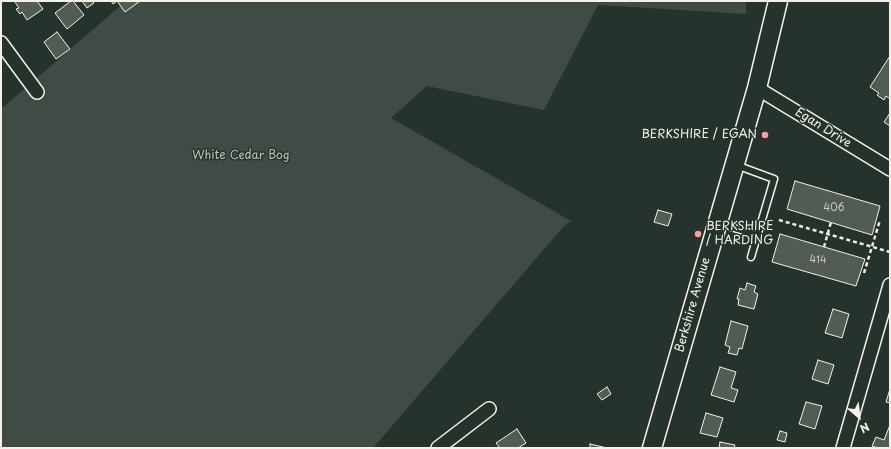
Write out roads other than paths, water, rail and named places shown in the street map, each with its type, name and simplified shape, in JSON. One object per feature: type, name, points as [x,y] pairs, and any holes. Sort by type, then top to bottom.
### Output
[{"type":"main road","name":"Berkshire Avenue","points":[[652,448],[757,88],[778,1]]},
{"type":"street","points":[[1,44],[37,92]]},
{"type":"street","name":"Egan Drive","points":[[757,88],[890,169]]},
{"type":"street","points":[[843,448],[890,285]]},
{"type":"street","points":[[438,448],[489,409]]},
{"type":"lane","points":[[734,165],[774,179],[750,257]]},
{"type":"lane","points":[[717,223],[757,235]]},
{"type":"place","name":"BERKSHIRE / EGAN","points":[[765,135]]},
{"type":"place","name":"BERKSHIRE / HARDING","points":[[698,234]]},
{"type":"park label","name":"White Cedar Bog","points":[[241,156]]}]
